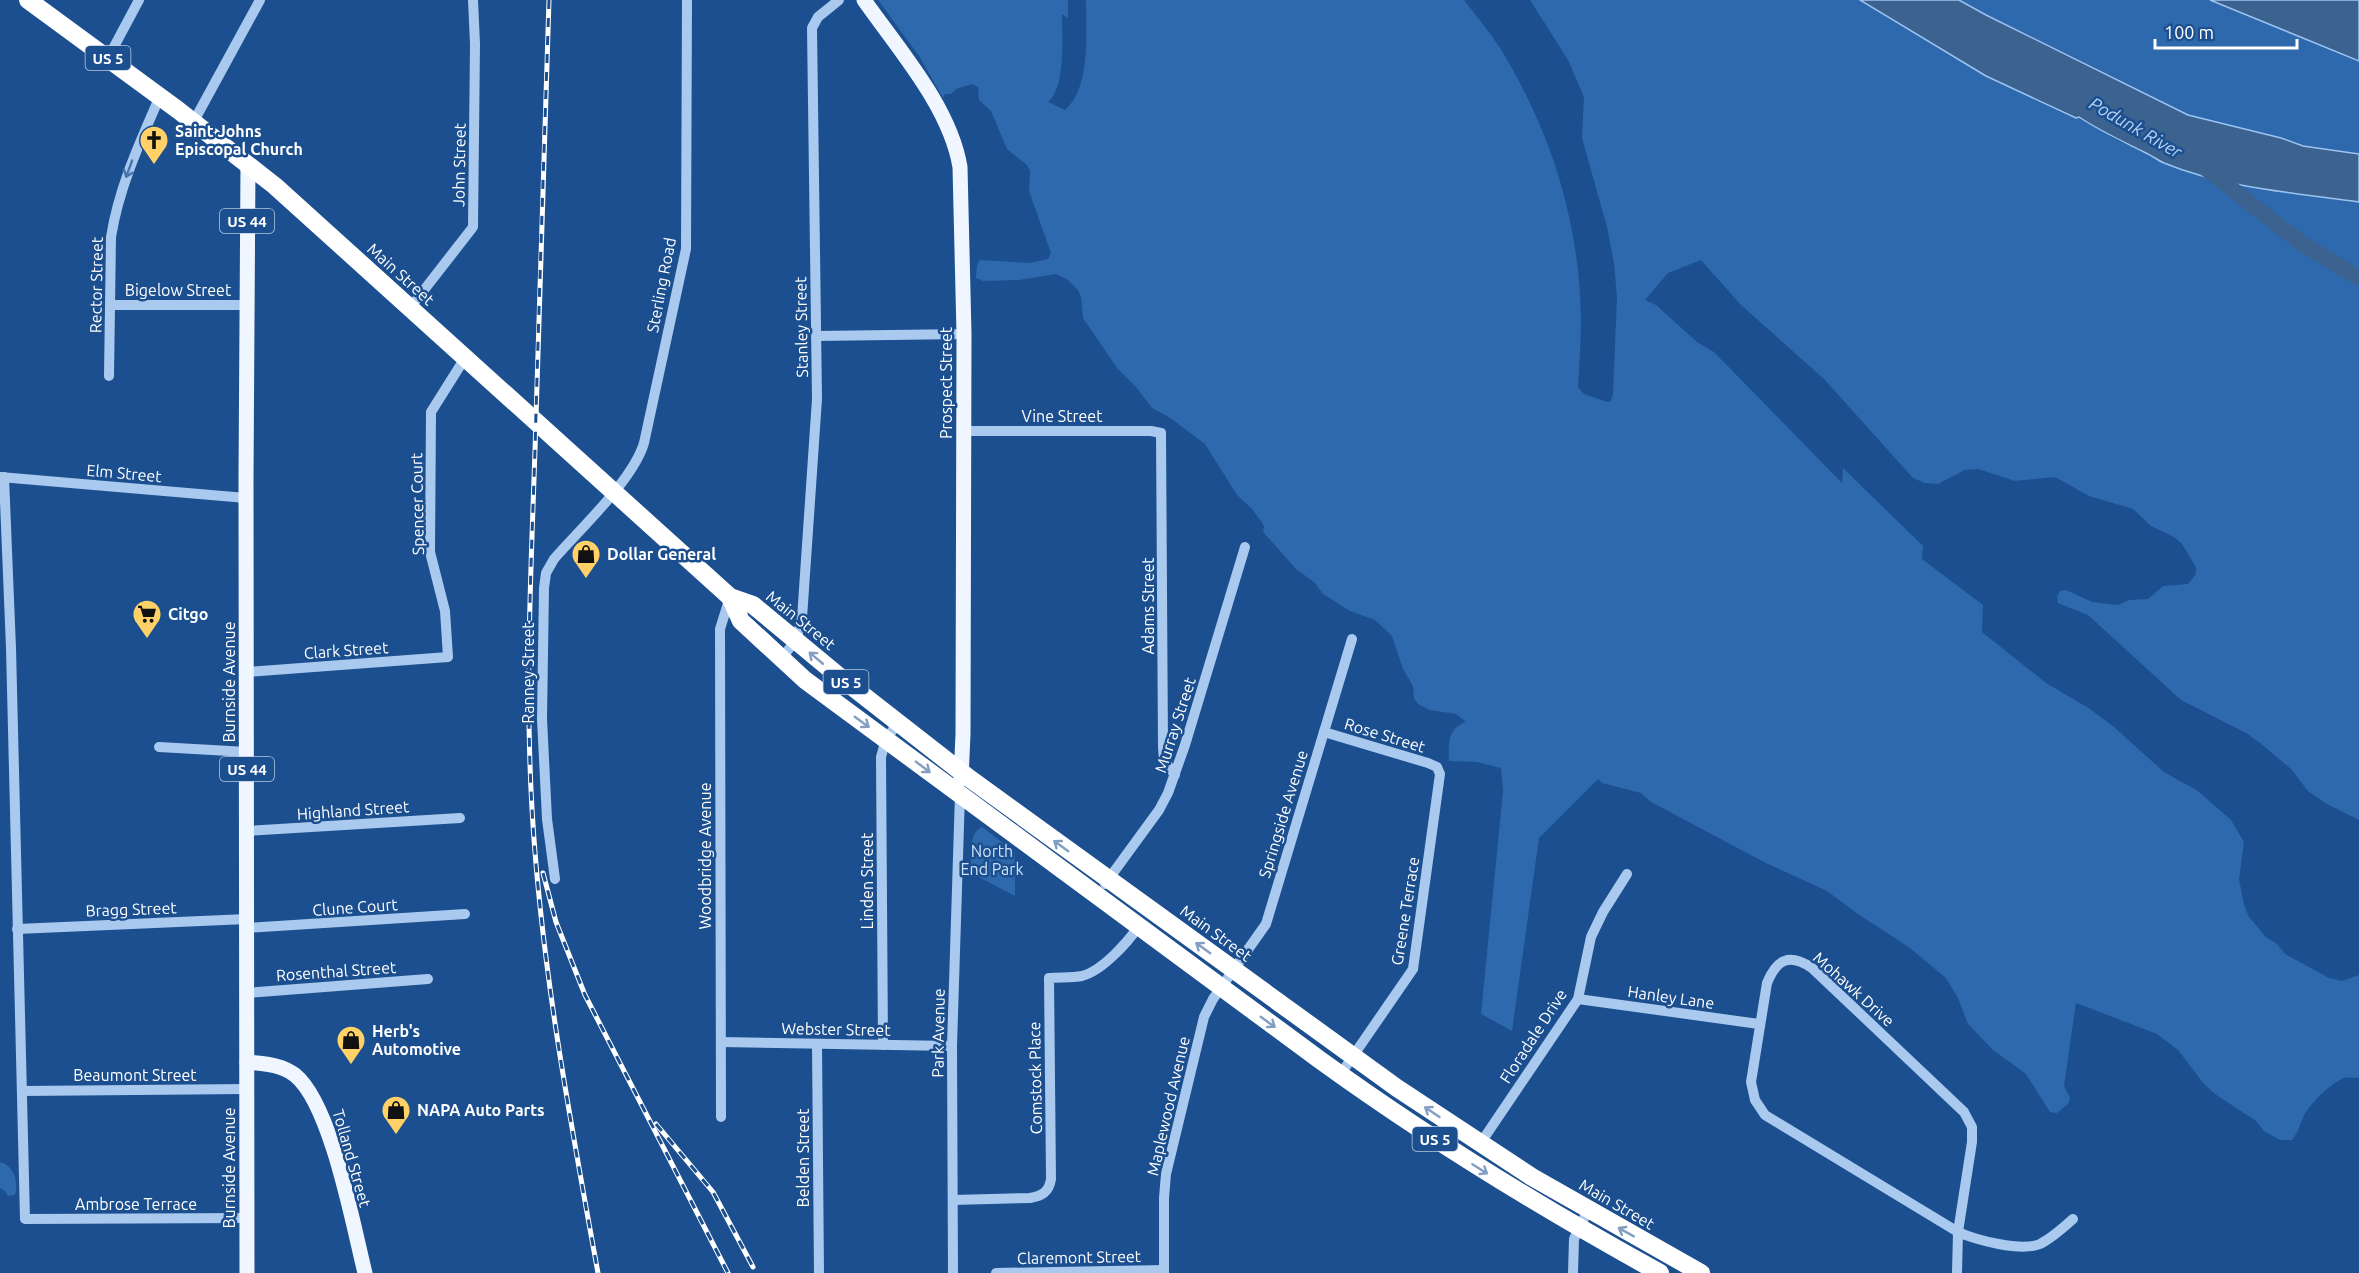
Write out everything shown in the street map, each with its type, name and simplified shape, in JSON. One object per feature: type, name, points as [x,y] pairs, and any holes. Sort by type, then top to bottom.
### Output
[{"type":"highway","name":"Main Street","points":[[28,0],[194,121],[248,164],[730,597],[741,621],[810,684],[1340,1075],[1453,1151],[1578,1228],[1660,1273]]},
{"type":"highway","name":"Main Street","points":[[730,597],[753,604],[961,772],[1352,1057],[1480,1144],[1690,1271]]},
{"type":"main road","name":"Prospect Street","points":[[864,0],[941,111],[954,142],[960,167],[964,334],[963,734],[960,794]]},
{"type":"main road","name":"Burnside Avenue","points":[[247,1273],[246,305],[248,164]]},
{"type":"main road","name":"Tolland Street","points":[[247,1062],[281,1067],[295,1076],[311,1093],[321,1112],[335,1155],[365,1273]]},
{"type":"street","points":[[108,58],[139,0]]},
{"type":"street","points":[[194,121],[260,0]]},
{"type":"street","name":"John Street","points":[[410,308],[473,227],[475,44],[473,0]]},
{"type":"street","name":"Sterling Road","points":[[613,491],[632,468],[641,451],[686,249],[687,0]]},
{"type":"street","name":"Stanley Street","points":[[782,659],[796,640],[802,618],[816,411],[812,28],[818,17],[839,0]]},
{"type":"street","name":"Rector Street","points":[[109,376],[113,225],[128,170],[160,96]]},
{"type":"street","name":"Bigelow Street","points":[[111,305],[246,305]]},
{"type":"street","points":[[816,336],[964,334]]},
{"type":"street","name":"Spencer Court","points":[[448,657],[445,611],[430,552],[431,412],[465,358]]},
{"type":"street","name":"Vine Street","points":[[964,431],[1151,431],[1161,433]]},
{"type":"street","name":"Adams Street","points":[[1161,433],[1163,747],[1164,760],[1175,775]]},
{"type":"street","points":[[2,477],[22,1091]]},
{"type":"street","name":"Elm Street","points":[[2,477],[246,498]]},
{"type":"street","name":"Ranney Street","points":[[555,879],[547,819],[542,719],[546,573],[554,559],[613,491]]},
{"type":"street","name":"Murray Street","points":[[1097,896],[1159,810],[1175,775],[1245,547]]},
{"type":"street","name":"Woodbridge Avenue","points":[[721,1117],[720,629],[730,597]]},
{"type":"street","name":"Springside Avenue","points":[[1221,987],[1266,924],[1352,639]]},
{"type":"street","name":"Clark Street","points":[[247,672],[448,657]]},
{"type":"street","name":"Linden Street","points":[[883,1045],[880,757],[886,739],[898,723]]},
{"type":"street","name":"Rose Street","points":[[1324,732],[1437,767]]},
{"type":"street","points":[[159,747],[247,752]]},
{"type":"street","name":"Greene Terrace","points":[[1340,1075],[1413,969],[1439,783],[1440,774],[1437,767]]},
{"type":"street","name":"Park Avenue","points":[[953,1273],[952,1046],[960,794]]},
{"type":"street","name":"Highland Street","points":[[247,831],[460,818]]},
{"type":"street","name":"Floradale Drive","points":[[1480,1144],[1578,999],[1591,937],[1603,912],[1627,874]]},
{"type":"street","name":"Clune Court","points":[[247,923],[465,914]]},
{"type":"street","name":"Bragg Street","points":[[17,929],[247,923]]},
{"type":"street","name":"Comstock Place","points":[[953,1200],[1030,1198],[1048,1190],[1052,1179],[1049,978],[1077,976],[1091,972],[1121,948],[1139,926]]},
{"type":"street","name":"Mohawk Drive","points":[[1957,1273],[1958,1232],[1972,1142],[1972,1127],[1964,1112],[1812,968],[1798,959],[1784,960],[1772,970],[1767,983],[1751,1082],[1755,1100],[1765,1115],[1958,1232]]},
{"type":"street","name":"Rosenthal Street","points":[[246,993],[428,979]]},
{"type":"street","name":"Maplewood Avenue","points":[[1164,1272],[1166,1174],[1204,1017],[1221,987]]},
{"type":"street","name":"Hanley Lane","points":[[1578,999],[1759,1024]]},
{"type":"street","name":"Webster Street","points":[[721,1042],[952,1046]]},
{"type":"street","name":"Belden Street","points":[[817,1044],[819,1273]]},
{"type":"street","name":"Beaumont Street","points":[[22,1091],[248,1089]]},
{"type":"street","name":"Ambrose Terrace","points":[[22,1091],[25,1219],[247,1218]]},
{"type":"street","points":[[1573,1273],[1573,1243],[1588,1210]]},
{"type":"street","points":[[1958,1232],[1990,1241],[2021,1246],[2038,1245],[2054,1236],[2073,1219]]},
{"type":"street","name":"Claremont Street","points":[[996,1273],[1164,1272]]},
{"type":"green space","points":[[878,0],[1068,0],[1068,18],[1062,14],[1062,48],[1058,85],[1048,102],[1065,110],[1079,88],[1083,74],[1086,0],[1464,0],[1496,42],[1531,105],[1544,135],[1565,198],[1577,262],[1581,318],[1578,387],[1584,394],[1607,402],[1611,401],[1613,394],[1617,297],[1614,263],[1607,227],[1582,138],[1584,97],[1568,60],[1530,0],[1860,0],[1986,76],[2076,118],[2079,117],[2118,141],[2146,152],[2163,162],[2193,173],[2253,187],[2359,202],[2359,820],[2325,803],[2308,791],[2291,769],[2246,733],[2181,700],[2088,615],[2058,603],[2057,596],[2060,591],[2066,590],[2092,602],[2118,605],[2129,600],[2148,599],[2163,586],[2188,584],[2196,574],[2196,567],[2182,544],[2174,537],[2151,526],[2133,509],[2089,496],[2055,477],[2015,481],[1978,469],[1965,470],[1938,484],[1925,483],[1913,478],[1825,380],[1740,304],[1701,260],[1668,273],[1645,300],[1656,305],[1697,342],[1714,352],[1842,483],[1843,468],[1923,546],[1922,559],[1983,605],[1982,632],[2046,683],[2090,709],[2114,727],[2164,772],[2198,791],[2231,820],[2244,842],[2239,879],[2249,917],[2285,954],[2329,978],[2342,981],[2359,975],[2359,1078],[2344,1078],[2333,1084],[2309,1107],[2292,1140],[2280,1140],[2264,1131],[2256,1121],[2215,1094],[2204,1084],[2178,1050],[2157,1034],[2076,1003],[2064,1086],[2070,1098],[2068,1104],[2057,1113],[2050,1112],[2026,1074],[1993,1050],[1968,1024],[1958,998],[1946,978],[1910,948],[1827,891],[1766,863],[1651,802],[1641,793],[1602,783],[1598,779],[1539,838],[1512,1031],[1481,1014],[1503,791],[1501,768],[1477,762],[1449,761],[1449,743],[1452,732],[1466,722],[1456,714],[1430,710],[1418,704],[1392,636],[1375,620],[1350,611],[1323,594],[1315,583],[1296,569],[1263,532],[1264,526],[1261,521],[1237,495],[1205,444],[1169,417],[1152,408],[1117,368],[1083,318],[1081,297],[1078,290],[1068,280],[1056,274],[1019,280],[983,281],[976,278],[977,265],[980,260],[1029,263],[1048,259],[1051,253],[1029,191],[1030,171],[1027,165],[1007,149],[991,111],[979,100],[978,87],[972,84],[956,89],[951,94],[945,94],[943,98],[919,56]]},
{"type":"green space","points":[[1959,0],[2210,0],[2359,61],[2359,154],[2303,146],[2281,138],[2188,115]]},
{"type":"green space","name":"North End Park","points":[[982,827],[1015,852],[1015,896],[971,873],[972,841],[977,830]]},
{"type":"green space","points":[[0,1162],[9,1167],[14,1175],[15,1195],[8,1196],[0,1188]]},
{"type":"water","points":[[1860,0],[1959,0],[2188,115],[2281,138],[2303,146],[2359,154],[2359,202],[2236,184],[2164,163],[2079,117],[2076,118],[1986,76]]},
{"type":"water","points":[[2210,0],[2359,0],[2359,61]]},
{"type":"waterway","name":"Podunk River","points":[[2204,167],[2301,243],[2359,278]]},
{"type":"railway","points":[[549,0],[530,584],[530,764],[536,868],[549,984],[598,1273]]},
{"type":"railway","points":[[543,873],[556,922],[585,995],[728,1273]]},
{"type":"railway","points":[[656,1124],[713,1192],[753,1267]]},
{"type":"place","name":"Saint Johns Episcopal Church","points":[[154,166]]},
{"type":"place","name":"Dollar General","points":[[586,580]]},
{"type":"place","name":"Citgo","points":[[147,640]]},
{"type":"place","name":"Herb's Automotive","points":[[351,1066]]},
{"type":"place","name":"NAPA Auto Parts","points":[[396,1136]]}]
